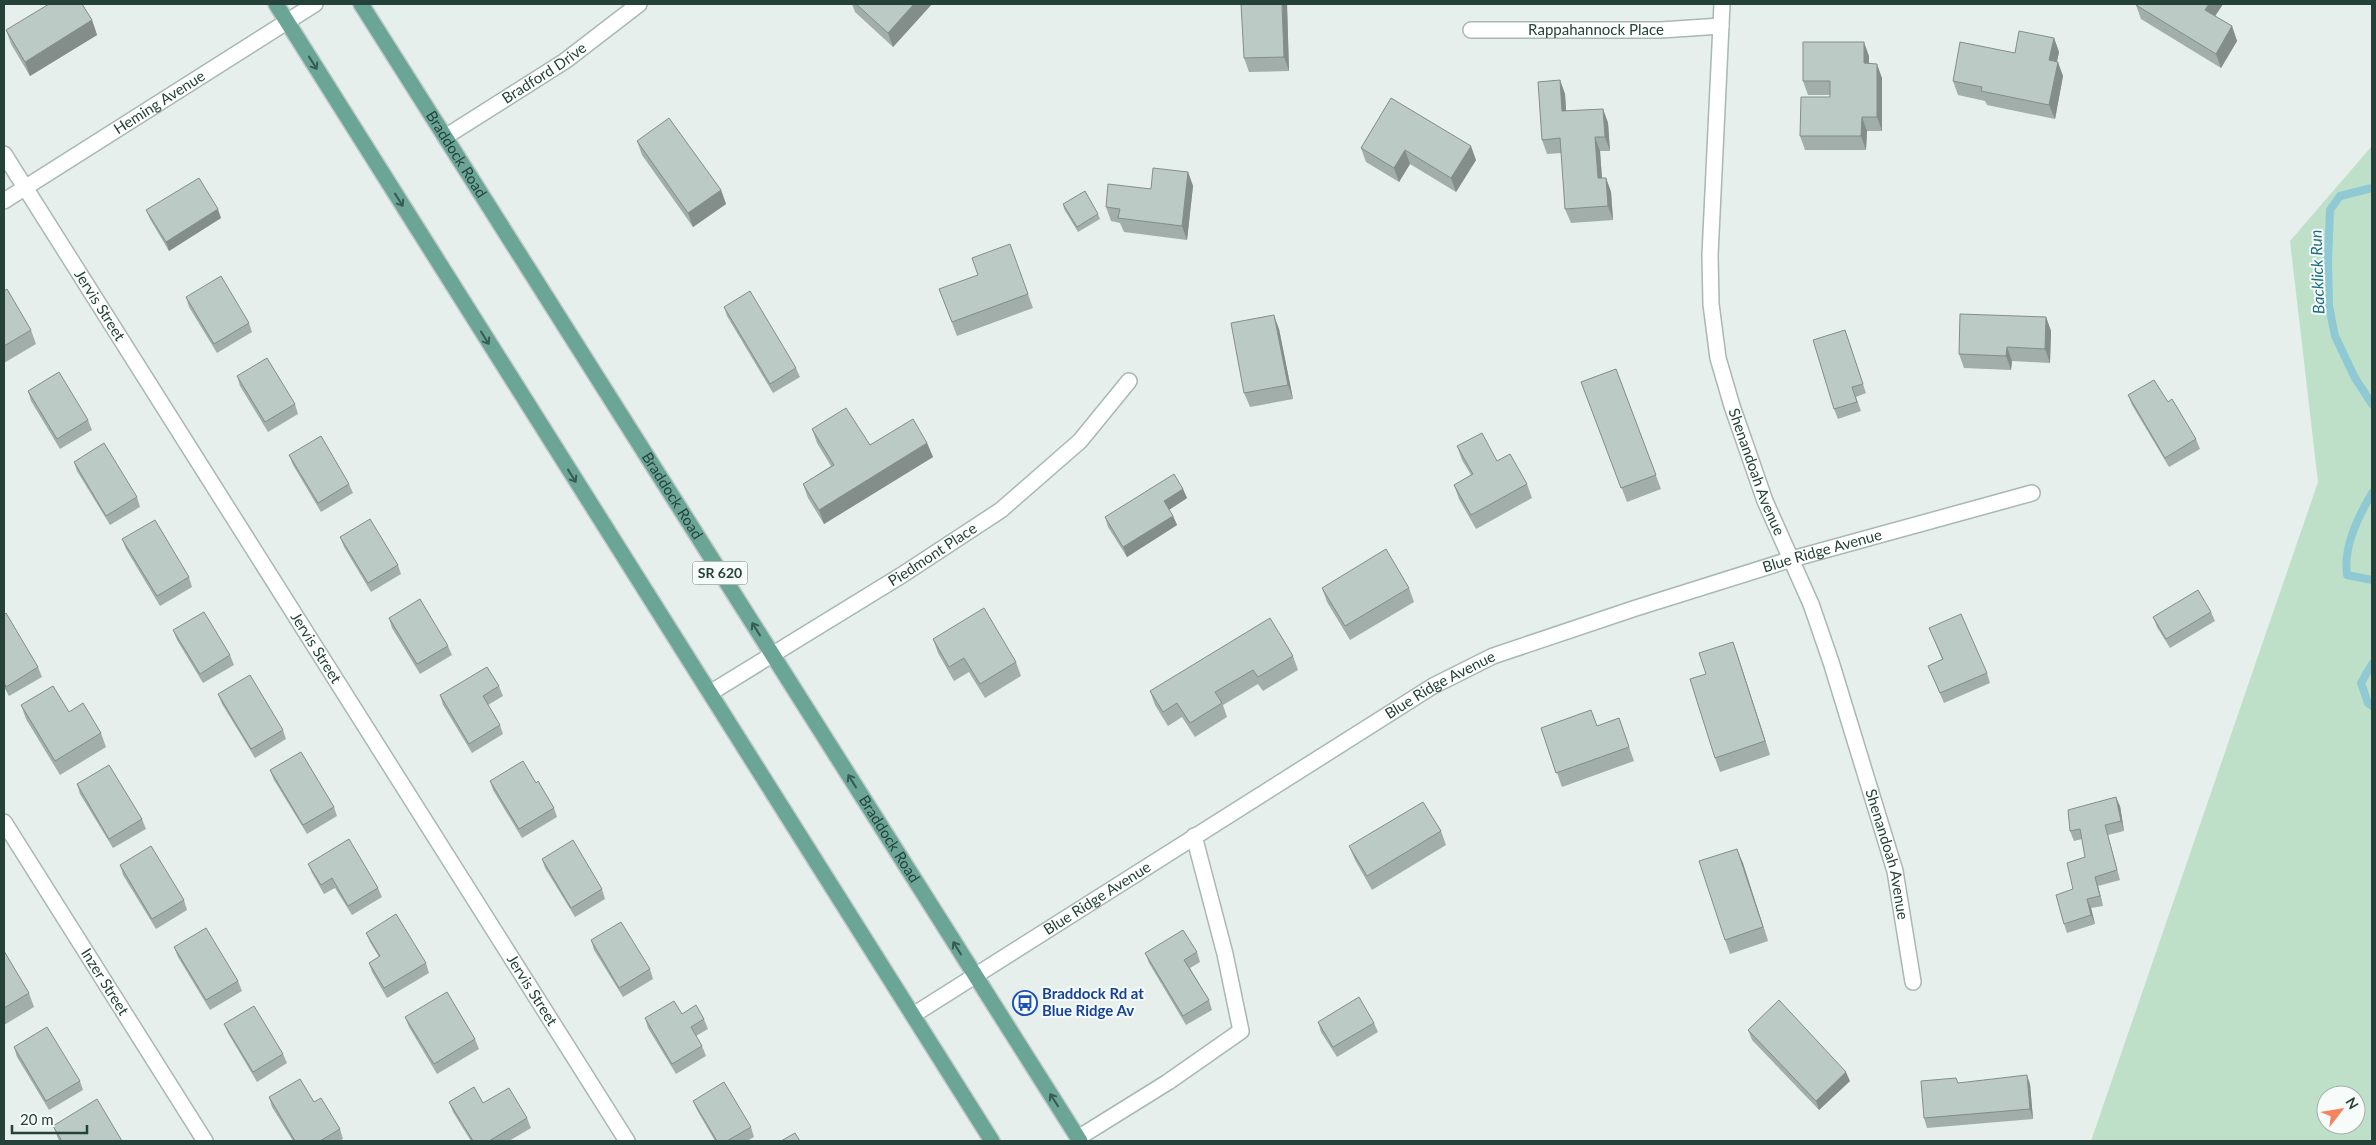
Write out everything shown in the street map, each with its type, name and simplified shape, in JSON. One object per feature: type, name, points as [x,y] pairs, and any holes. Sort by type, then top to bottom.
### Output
[{"type":"main road","points":[[276,4],[992,1141]]},
{"type":"main road","name":"Braddock Road","points":[[361,4],[1079,1140]]},
{"type":"street","name":"Heming Avenue","points":[[4,201],[315,4]]},
{"type":"street","name":"Bradford Drive","points":[[445,137],[565,61],[639,4]]},
{"type":"street","name":"Shenandoah Avenue","points":[[1722,4],[1710,255],[1711,304],[1718,358],[1732,406],[1765,501],[1792,560],[1831,662],[1895,870],[1913,982]]},
{"type":"street","name":"Rappahannock Place","points":[[1471,30],[1661,30],[1721,26]]},
{"type":"street","name":"Jervis Street","points":[[4,154],[627,1141]]},
{"type":"street","name":"Piedmont Place","points":[[710,693],[902,575],[1001,510],[1080,441],[1129,381]]},
{"type":"street","name":"Blue Ridge Avenue","points":[[913,1015],[1433,686],[1493,656],[1636,608],[1792,560],[2032,493]]},
{"type":"street","name":"Inzer Street","points":[[4,822],[205,1141]]},
{"type":"street","points":[[1079,1140],[1168,1082],[1241,1031],[1225,954],[1194,836]]},
{"type":"green space","points":[[2371,4],[2372,1141],[2091,1141],[2318,482],[2290,241],[2371,147]]},
{"type":"building","points":[[49,4],[82,4],[92,20],[25,62],[6,30]]},
{"type":"building","points":[[856,4],[914,4],[888,33]]},
{"type":"building","points":[[1241,4],[1282,4],[1284,57],[1244,58]]},
{"type":"building","points":[[2136,4],[2209,4],[2205,10],[2232,26],[2216,54]]},
{"type":"building","points":[[2019,31],[2054,38],[2049,60],[2058,62],[2049,105],[1981,91],[1982,87],[1953,81],[1960,42],[2015,53]]},
{"type":"building","points":[[1803,42],[1864,42],[1864,63],[1877,64],[1877,117],[1862,117],[1861,136],[1800,136],[1801,97],[1830,97],[1830,81],[1803,81]]},
{"type":"building","points":[[1560,80],[1562,111],[1603,109],[1605,137],[1595,137],[1598,178],[1606,178],[1608,206],[1565,209],[1560,138],[1542,140],[1538,82]]},
{"type":"building","points":[[1391,98],[1471,146],[1451,178],[1405,150],[1394,168],[1361,148]]},
{"type":"building","points":[[669,118],[721,190],[688,213],[637,141]]},
{"type":"building","points":[[1153,168],[1188,172],[1182,226],[1118,218],[1120,209],[1106,207],[1108,184],[1151,189]]},
{"type":"building","points":[[199,178],[218,209],[166,242],[146,210]]},
{"type":"building","points":[[1085,191],[1098,214],[1077,227],[1063,204]]},
{"type":"building","points":[[1010,244],[1028,294],[952,322],[939,289],[978,275],[972,258]]},
{"type":"building","points":[[221,276],[249,323],[214,344],[186,297]]},
{"type":"building","points":[[7,289],[31,330],[4,346],[4,291]]},
{"type":"building","points":[[750,291],[796,368],[770,384],[724,307]]},
{"type":"building","points":[[1960,314],[2046,317],[2045,349],[2007,347],[2006,356],[1959,354]]},
{"type":"building","points":[[1274,315],[1288,385],[1244,393],[1231,323]]},
{"type":"building","points":[[1845,330],[1863,384],[1852,387],[1857,402],[1834,409],[1813,340]]},
{"type":"building","points":[[267,358],[295,404],[265,422],[237,376]]},
{"type":"building","points":[[1616,369],[1656,475],[1621,488],[1581,382]]},
{"type":"building","points":[[59,372],[88,420],[57,439],[28,391]]},
{"type":"building","points":[[2154,380],[2168,402],[2172,399],[2196,439],[2165,458],[2128,395]]},
{"type":"building","points":[[846,408],[870,445],[913,419],[927,443],[819,510],[803,484],[834,465],[812,429]]},
{"type":"building","points":[[1482,433],[1497,461],[1510,454],[1527,484],[1471,515],[1454,485],[1473,474],[1457,446]]},
{"type":"building","points":[[321,436],[349,484],[318,503],[289,455]]},
{"type":"building","points":[[104,443],[137,497],[106,516],[74,462]]},
{"type":"building","points":[[1174,474],[1183,489],[1164,501],[1173,516],[1123,547],[1105,517]]},
{"type":"building","points":[[370,519],[398,565],[368,583],[340,537]]},
{"type":"building","points":[[155,520],[189,577],[157,596],[122,539]]},
{"type":"building","points":[[1386,549],[1409,588],[1345,626],[1322,588]]},
{"type":"building","points":[[2198,590],[2211,612],[2166,639],[2153,617]]},
{"type":"building","points":[[420,599],[448,646],[417,664],[389,618]]},
{"type":"building","points":[[984,608],[1016,662],[980,684],[964,658],[949,667],[933,639]]},
{"type":"building","points":[[204,612],[230,655],[200,674],[173,630]]},
{"type":"building","points":[[6,613],[38,667],[6,687],[4,683],[4,615]]},
{"type":"building","points":[[1961,614],[1987,673],[1940,693],[1928,666],[1943,659],[1929,628]]},
{"type":"building","points":[[1270,618],[1293,656],[1258,677],[1253,670],[1215,692],[1222,703],[1190,723],[1177,703],[1163,712],[1150,691]]},
{"type":"building","points":[[1733,642],[1765,741],[1715,758],[1690,679],[1706,674],[1699,653]]},
{"type":"building","points":[[487,667],[499,686],[483,696],[500,725],[469,744],[440,695]]},
{"type":"building","points":[[250,675],[283,730],[251,749],[218,694]]},
{"type":"building","points":[[53,686],[69,712],[83,703],[101,733],[55,761],[21,705]]},
{"type":"building","points":[[1591,710],[1597,726],[1619,718],[1629,747],[1556,773],[1541,728]]},
{"type":"building","points":[[301,752],[334,807],[303,825],[270,770]]},
{"type":"building","points":[[523,761],[536,783],[538,781],[554,808],[519,829],[490,781]]},
{"type":"building","points":[[109,765],[142,819],[109,839],[77,784]]},
{"type":"building","points":[[2116,797],[2121,821],[2105,825],[2117,870],[2095,877],[2100,896],[2087,899],[2091,915],[2064,924],[2056,895],[2073,889],[2067,863],[2085,857],[2080,829],[2070,831],[2068,810]]},
{"type":"building","points":[[1423,802],[1441,831],[1367,876],[1349,846]]},
{"type":"building","points":[[349,839],[378,888],[348,906],[332,878],[321,885],[308,864]]},
{"type":"building","points":[[573,840],[602,889],[571,908],[542,859]]},
{"type":"building","points":[[151,846],[184,900],[152,919],[120,865]]},
{"type":"building","points":[[1737,849],[1763,927],[1725,940],[1699,861]]},
{"type":"building","points":[[396,914],[426,963],[384,988],[369,963],[380,956],[366,933]]},
{"type":"building","points":[[621,922],[650,969],[619,988],[591,940]]},
{"type":"building","points":[[206,928],[238,981],[206,1000],[174,947]]},
{"type":"building","points":[[1183,930],[1197,952],[1184,960],[1209,1000],[1183,1016],[1145,953]]},
{"type":"building","points":[[4,951],[29,993],[4,1008]]},
{"type":"building","points":[[447,992],[475,1039],[434,1064],[405,1017]]},
{"type":"building","points":[[1359,997],[1374,1023],[1333,1047],[1318,1022]]},
{"type":"building","points":[[1779,1000],[1846,1072],[1816,1101],[1748,1030]]},
{"type":"building","points":[[674,1001],[682,1014],[696,1005],[704,1019],[691,1027],[702,1046],[672,1064],[645,1018]]},
{"type":"building","points":[[254,1006],[283,1054],[253,1072],[224,1024]]},
{"type":"building","points":[[47,1027],[80,1081],[46,1101],[14,1047]]},
{"type":"building","points":[[2027,1075],[2030,1109],[1924,1118],[1921,1081],[1956,1078],[1958,1083]]},
{"type":"building","points":[[300,1079],[314,1102],[321,1098],[340,1129],[320,1141],[295,1141],[269,1097]]},
{"type":"building","points":[[724,1082],[751,1127],[727,1141],[717,1141],[693,1101]]},
{"type":"building","points":[[474,1087],[483,1103],[509,1088],[527,1118],[489,1141],[473,1141],[449,1102]]},
{"type":"building","points":[[97,1099],[122,1141],[62,1141],[53,1126]]},
{"type":"building","points":[[795,1133],[800,1141],[781,1141]]},
{"type":"waterway","name":"Backlick Run","points":[[2372,188],[2340,196],[2330,210],[2328,261],[2329,306],[2335,336],[2355,378],[2372,404]]},
{"type":"waterway","name":"Backlick Run","points":[[2372,493],[2349,543],[2346,564],[2347,575],[2372,580]]},
{"type":"waterway","name":"Backlick Run","points":[[2372,664],[2361,683],[2368,703],[2372,706]]},
{"type":"place","name":"Braddock Rd at Blue Ridge Av","points":[[1025,1003]]}]
